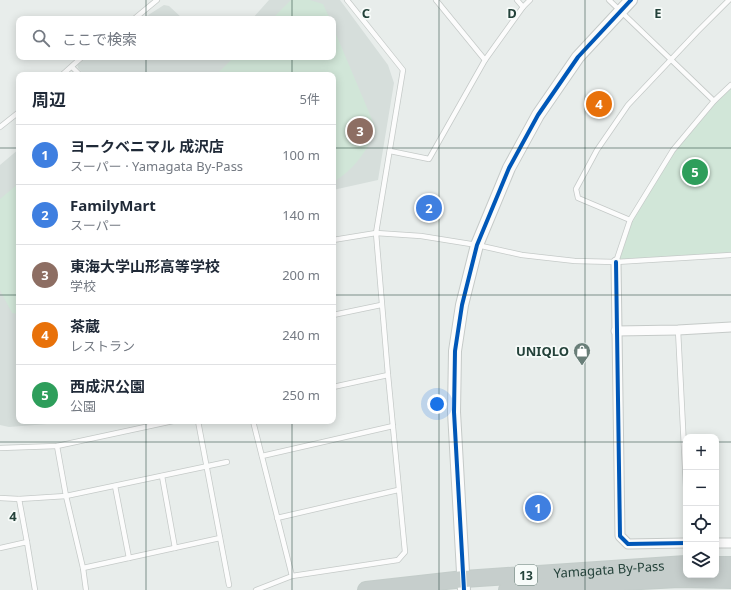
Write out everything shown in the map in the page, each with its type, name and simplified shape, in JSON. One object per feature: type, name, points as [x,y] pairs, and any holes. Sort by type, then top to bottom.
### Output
[{"type":"highway","name":"Yamagata By-Pass","points":[[366,590],[464,585],[683,564]]},
{"type":"highway","points":[[719,565],[731,565]]},
{"type":"highway","name":"Yamagata By-Pass","points":[[507,590],[529,587],[679,579],[731,580]]},
{"type":"street","points":[[464,585],[454,412],[456,351],[462,305],[477,245],[508,168],[538,115],[578,57],[631,0]]},
{"type":"street","points":[[616,262],[620,536],[628,544],[683,543]]},
{"type":"street","points":[[616,331],[731,327]]},
{"type":"street","points":[[719,543],[731,543]]},
{"type":"lane","points":[[138,16],[157,0]]},
{"type":"lane","points":[[256,590],[292,576],[398,560],[405,552],[381,305],[376,233],[403,70],[346,0]]},
{"type":"lane","points":[[436,0],[485,60]]},
{"type":"lane","points":[[517,0],[523,7]]},
{"type":"lane","points":[[390,151],[429,159],[485,60],[523,7],[530,0]]},
{"type":"lane","points":[[609,0],[714,101]]},
{"type":"lane","points":[[630,220],[578,198],[576,189],[597,150],[628,105],[729,0]]},
{"type":"lane","points":[[66,72],[79,60]]},
{"type":"lane","points":[[72,67],[77,72]]},
{"type":"lane","points":[[616,262],[630,220],[673,150],[714,101],[731,85]]},
{"type":"lane","points":[[0,127],[16,114]]},
{"type":"lane","points":[[336,240],[376,233],[421,236],[477,245],[530,256],[574,261],[616,262],[731,255]]},
{"type":"lane","points":[[336,314],[381,305]]},
{"type":"lane","points":[[678,330],[685,470]]},
{"type":"lane","points":[[336,386],[388,375]]},
{"type":"lane","points":[[0,448],[57,446],[157,424]]},
{"type":"lane","points":[[199,424],[229,584]]},
{"type":"lane","points":[[253,424],[292,576]]},
{"type":"lane","points":[[262,456],[393,426]]},
{"type":"lane","points":[[57,446],[66,496],[83,568],[86,590]]},
{"type":"lane","points":[[0,498],[18,499],[66,496],[228,462]]},
{"type":"lane","points":[[162,476],[175,548]]},
{"type":"lane","points":[[115,486],[129,558]]},
{"type":"lane","points":[[277,518],[398,490]]},
{"type":"lane","points":[[18,499],[35,590]]},
{"type":"lane","points":[[83,568],[220,538]]},
{"type":"lane","points":[[0,548],[27,542]]},
{"type":"shaded area","points":[[269,0],[340,0],[388,65],[394,83],[378,180],[336,189],[336,72],[81,72],[78,68],[77,64],[82,60],[336,60],[336,16],[255,16]]},
{"type":"shaded area","points":[[164,5],[169,6],[180,16],[147,16]]},
{"type":"shaded area","points":[[16,152],[16,424],[47,424],[9,427],[0,425],[0,165]]},
{"type":"green space","points":[[291,0],[310,0],[323,4],[329,16],[275,16]]},
{"type":"green space","points":[[336,34],[376,129],[373,137],[369,145],[353,166],[336,180],[336,72],[219,72],[231,60],[336,60]]},
{"type":"green space","points":[[731,85],[731,255],[616,262],[630,220],[673,150]]},
{"type":"green space","points":[[16,186],[16,314],[12,313],[0,290],[0,199]]},
{"type":"cycle path","points":[[464,590],[454,412],[455,351],[462,305],[477,245],[509,168],[538,115],[578,57],[631,0]]},
{"type":"cycle path","points":[[616,262],[620,536],[628,544],[683,543]]},
{"type":"place","name":"茶蔵","points":[[599,104]]},
{"type":"place","name":"東海大学山形高等学校","points":[[360,131]]},
{"type":"place","name":"西成沢公園","points":[[695,172]]},
{"type":"place","name":"FamilyMart","points":[[429,208]]},
{"type":"place","name":"UNIQLO","points":[[582,366]]},
{"type":"place","name":"ヨークベニマル 成沢店","points":[[538,508]]}]
